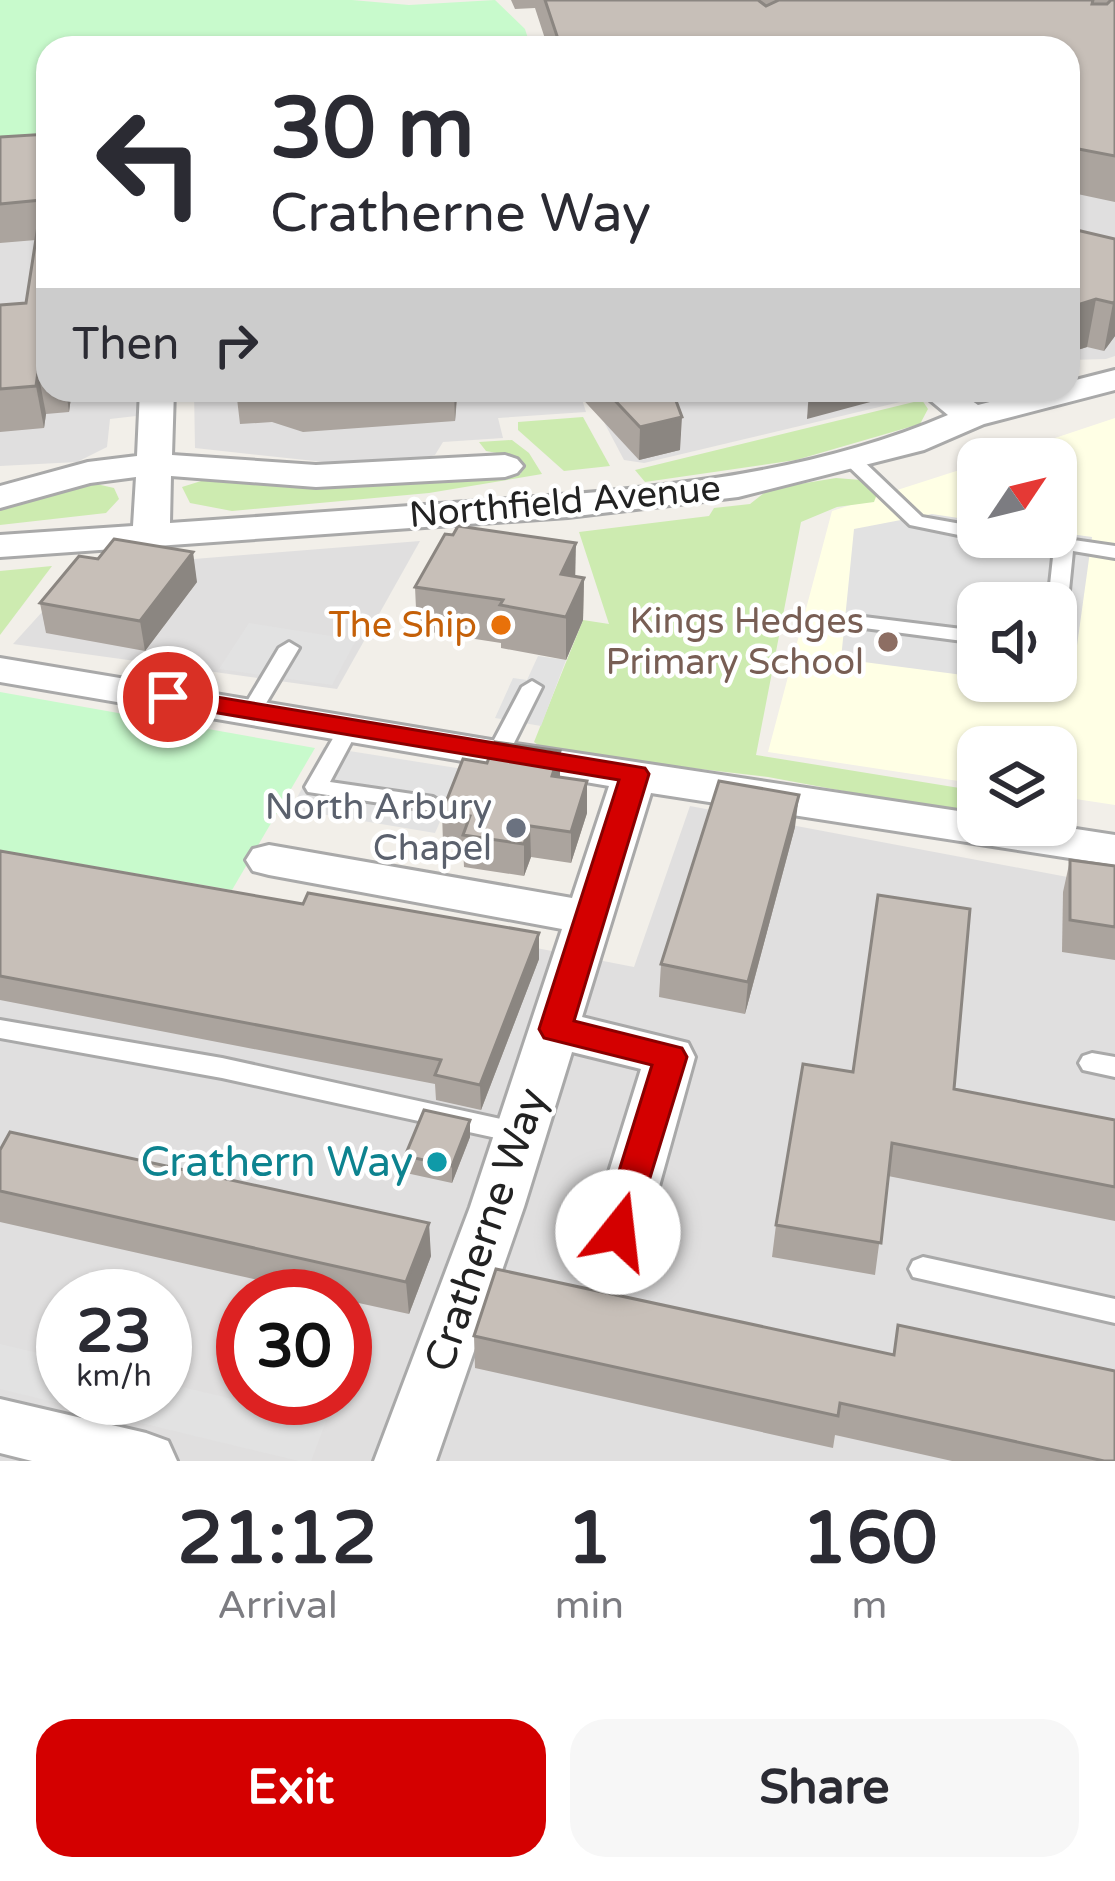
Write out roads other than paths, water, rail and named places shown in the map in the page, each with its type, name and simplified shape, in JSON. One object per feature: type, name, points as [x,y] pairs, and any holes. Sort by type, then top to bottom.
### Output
[{"type":"street","name":"Northfield Avenue","points":[[1080,389],[1115,380]]},
{"type":"street","points":[[151,536],[156,402]]},
{"type":"street","points":[[951,402],[972,417]]},
{"type":"street","name":"Northfield Avenue","points":[[0,546],[568,506],[738,486],[912,443],[972,417],[1030,402]]},
{"type":"street","points":[[0,496],[88,473],[153,464],[316,476],[482,460]]},
{"type":"street","points":[[0,670],[497,754],[1115,850]]},
{"type":"street","name":"Cratherne Way","points":[[410,1446],[555,1029],[635,774]]},
{"type":"street","points":[[269,860],[591,917]]},
{"type":"street","points":[[555,1029],[670,1057],[618,1232]]},
{"type":"street","points":[[0,1426],[146,1461]]},
{"type":"lane","points":[[851,460],[916,521],[957,529]]},
{"type":"lane","points":[[1077,546],[1115,552]]},
{"type":"lane","points":[[856,622],[957,634]]},
{"type":"lane","points":[[252,710],[289,648]]},
{"type":"lane","points":[[497,754],[532,687]]},
{"type":"lane","points":[[350,726],[316,787],[433,804]]},
{"type":"lane","points":[[0,1029],[222,1068],[520,1133]]},
{"type":"lane","points":[[923,1269],[1115,1310]]},
{"type":"place","name":"The Ship","points":[[501,625]]},
{"type":"place","name":"Kings Hedges Primary School","points":[[888,642]]},
{"type":"place","name":"North Arbury Chapel","points":[[516,828]]},
{"type":"place","name":"Crathern Way","points":[[437,1162]]}]
